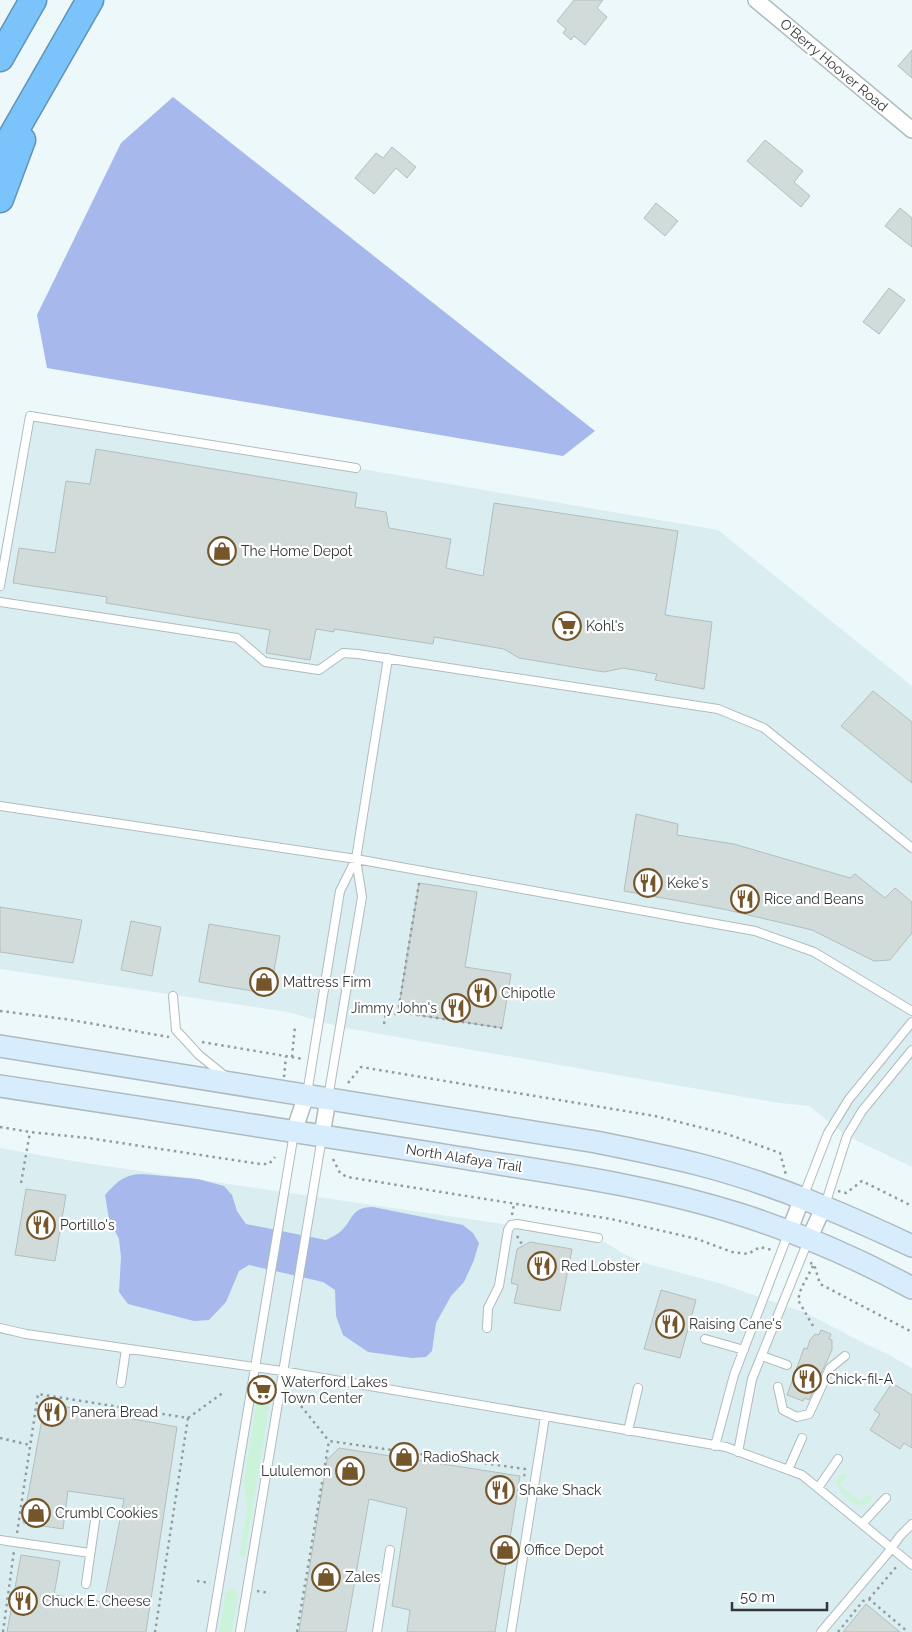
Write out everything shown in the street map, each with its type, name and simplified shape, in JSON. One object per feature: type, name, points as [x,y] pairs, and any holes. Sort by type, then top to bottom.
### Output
[{"type":"highway","points":[[0,58],[7,42],[32,0]]},
{"type":"highway","points":[[0,157],[90,0]]},
{"type":"highway","points":[[0,200],[44,78]]},
{"type":"main road","points":[[0,1046],[586,1140],[652,1153],[703,1165],[756,1182],[805,1191],[827,1198],[912,1246]]},
{"type":"main road","name":"North Alafaya Trail","points":[[0,1086],[322,1135],[640,1188],[739,1214],[809,1239],[856,1259],[912,1288]]},
{"type":"street","name":"O'Berry Hoover Road","points":[[756,0],[912,130]]},
{"type":"street","points":[[294,1131],[306,1096]]},
{"type":"street","points":[[322,1135],[328,1099]]},
{"type":"street","points":[[789,1232],[805,1191]]},
{"type":"street","points":[[809,1239],[827,1198]]},
{"type":"lane","points":[[0,586],[30,416],[356,468]]},
{"type":"lane","points":[[0,602],[237,638],[265,662],[319,670],[343,653],[388,658],[718,709],[764,728],[912,848]]},
{"type":"lane","points":[[306,1096],[340,891],[356,859],[388,658]]},
{"type":"lane","points":[[0,806],[356,859],[755,931],[814,952],[912,1011]]},
{"type":"lane","points":[[328,1099],[362,897],[356,859]]},
{"type":"lane","points":[[173,996],[176,1030],[199,1054],[234,1084]]},
{"type":"lane","points":[[805,1191],[828,1133],[849,1100],[912,1022]]},
{"type":"lane","points":[[827,1198],[852,1128],[862,1111],[912,1050]]},
{"type":"lane","points":[[211,1632],[294,1131]]},
{"type":"lane","points":[[240,1632],[322,1135]]},
{"type":"lane","points":[[487,1328],[488,1308],[499,1286],[508,1230],[511,1225],[517,1224],[598,1238]]},
{"type":"lane","points":[[715,1446],[734,1375],[789,1232]]},
{"type":"lane","points":[[738,1452],[752,1380],[809,1239]]},
{"type":"lane","points":[[0,1328],[282,1371],[715,1446],[738,1452],[802,1475],[912,1565]]},
{"type":"lane","points":[[704,1339],[744,1350]]},
{"type":"lane","points":[[121,1383],[126,1348]]},
{"type":"lane","points":[[762,1356],[787,1365]]},
{"type":"lane","points":[[778,1387],[783,1410],[797,1417],[809,1414],[830,1368],[845,1356]]},
{"type":"lane","points":[[628,1431],[638,1388]]},
{"type":"lane","points":[[511,1632],[545,1417]]},
{"type":"lane","points":[[788,1470],[802,1438]]},
{"type":"lane","points":[[818,1488],[838,1459]]},
{"type":"lane","points":[[862,1524],[886,1498]]},
{"type":"lane","points":[[86,1584],[96,1514]]},
{"type":"lane","points":[[821,1632],[912,1524]]},
{"type":"lane","points":[[0,1540],[90,1553]]},
{"type":"lane","points":[[377,1632],[390,1550]]},
{"type":"path","points":[[398,1012],[419,883]]},
{"type":"path","points":[[0,1011],[65,1019],[303,1059],[305,1049]]},
{"type":"path","points":[[384,1024],[386,1013],[397,1014],[398,1012],[502,1028]]},
{"type":"path","points":[[292,1057],[295,1026]]},
{"type":"path","points":[[283,1081],[286,1056]]},
{"type":"path","points":[[348,1083],[361,1067],[656,1116],[728,1134],[780,1153],[786,1176],[805,1191]]},
{"type":"path","points":[[0,1127],[88,1138],[260,1164],[269,1164],[276,1157]]},
{"type":"path","points":[[21,1183],[30,1132]]},
{"type":"path","points":[[333,1158],[340,1173],[347,1177],[611,1219],[697,1239],[732,1252],[748,1254],[760,1247],[781,1253]]},
{"type":"path","points":[[827,1198],[846,1193],[862,1182],[912,1206]]},
{"type":"path","points":[[800,1260],[814,1264]]},
{"type":"path","points":[[813,1326],[798,1300],[801,1289],[814,1264]]},
{"type":"path","points":[[814,1264],[820,1284],[912,1332]]},
{"type":"path","points":[[3,1632],[38,1394],[188,1418],[224,1392]]},
{"type":"path","points":[[301,1406],[329,1441],[525,1469],[524,1479]]},
{"type":"path","points":[[155,1632],[188,1418]]},
{"type":"path","points":[[0,1438],[30,1445]]},
{"type":"path","points":[[297,1632],[329,1441]]},
{"type":"path","points":[[838,1632],[863,1601],[869,1599],[903,1558]]},
{"type":"path","points":[[197,1581],[212,1584]]},
{"type":"path","points":[[255,1590],[270,1593]]},
{"type":"path","points":[[869,1599],[908,1632]]},
{"type":"shaded area","points":[[30,416],[356,468],[718,530],[912,686],[912,1167],[847,1136],[809,1106],[779,1103],[340,1027],[288,1012],[0,969],[0,586]]},
{"type":"shaded area","name":"Waterford Lakes Town Center","points":[[0,1148],[79,1162],[598,1238],[641,1262],[722,1284],[806,1313],[891,1356],[912,1368],[912,1632],[0,1632]]},
{"type":"green space","points":[[264,1389],[269,1391],[271,1395],[245,1555],[242,1557],[240,1554],[247,1509],[244,1481],[258,1393]]},
{"type":"green space","points":[[843,1473],[847,1475],[840,1485],[860,1501],[869,1494],[872,1498],[868,1503],[863,1505],[857,1504],[845,1497],[837,1486],[836,1480]]},
{"type":"green space","points":[[231,1588],[238,1592],[232,1632],[219,1632],[226,1591]]},
{"type":"water","points":[[173,97],[595,431],[563,456],[47,368],[37,315],[121,143]]},
{"type":"water","points":[[142,1174],[198,1179],[224,1186],[232,1195],[237,1211],[246,1224],[326,1240],[341,1231],[360,1209],[373,1207],[463,1225],[473,1233],[479,1243],[464,1282],[451,1296],[436,1323],[432,1351],[426,1357],[412,1358],[368,1352],[343,1335],[336,1316],[335,1290],[323,1282],[249,1265],[239,1271],[226,1302],[209,1320],[194,1321],[128,1304],[119,1292],[121,1257],[119,1239],[109,1219],[105,1195],[121,1180]]},
{"type":"building","points":[[574,0],[603,0],[597,8],[607,17],[585,45],[574,36],[571,40],[563,33],[566,29],[557,21]]},
{"type":"building","points":[[912,50],[912,78],[898,66]]},
{"type":"building","points":[[765,140],[803,171],[794,182],[810,196],[801,207],[747,161]]},
{"type":"building","points":[[392,147],[416,167],[407,178],[396,168],[374,194],[355,178],[376,153],[383,158]]},
{"type":"building","points":[[656,203],[678,221],[665,236],[644,218]]},
{"type":"building","points":[[900,208],[912,218],[912,247],[885,226]]},
{"type":"building","points":[[889,288],[905,300],[879,334],[863,322]]},
{"type":"building","points":[[96,449],[357,493],[355,507],[386,512],[389,528],[451,539],[446,568],[483,576],[494,503],[678,531],[665,615],[712,622],[704,689],[655,680],[657,674],[623,668],[604,672],[519,658],[504,649],[434,637],[433,644],[334,629],[334,632],[316,629],[310,660],[266,653],[270,630],[106,603],[107,597],[13,583],[19,548],[55,553],[66,481],[90,484]]},
{"type":"building","points":[[873,691],[912,722],[912,783],[841,726]]},
{"type":"building","points":[[636,814],[678,824],[677,835],[734,844],[850,878],[855,874],[885,898],[895,888],[912,902],[912,933],[890,960],[874,961],[812,930],[723,909],[624,891]]},
{"type":"building","points":[[419,883],[477,892],[465,967],[511,974],[502,1028],[398,1012]]},
{"type":"building","points":[[0,907],[82,920],[73,963],[0,952]]},
{"type":"building","points":[[131,921],[161,927],[152,976],[121,970]]},
{"type":"building","points":[[209,924],[280,936],[270,994],[199,982]]},
{"type":"building","name":"Portillo's","points":[[26,1189],[66,1195],[55,1261],[15,1255]]},
{"type":"building","name":"Red Lobster","points":[[530,1242],[572,1249],[560,1311],[514,1303],[518,1285],[511,1283],[517,1249]]},
{"type":"building","name":"Raising Cane's","points":[[661,1290],[696,1300],[680,1358],[644,1349]]},
{"type":"building","name":"Chick-fil-A","points":[[821,1330],[831,1334],[829,1339],[832,1340],[832,1350],[809,1400],[804,1398],[803,1401],[787,1395],[804,1348],[807,1349],[810,1340],[815,1334],[819,1335]]},
{"type":"building","points":[[892,1383],[912,1395],[912,1448],[904,1443],[900,1449],[870,1430],[880,1414],[874,1410]]},
{"type":"building","points":[[45,1403],[177,1427],[146,1632],[7,1632],[21,1555],[60,1561],[54,1595],[104,1602],[124,1499],[68,1491],[63,1529],[23,1523]]},
{"type":"building","points":[[339,1448],[520,1476],[495,1632],[407,1632],[410,1610],[392,1606],[407,1508],[369,1499],[346,1632],[299,1632],[327,1460]]},
{"type":"building","points":[[866,1604],[900,1632],[843,1632]]},
{"type":"place","name":"The Home Depot","points":[[222,551]]},
{"type":"place","name":"Kohl's","points":[[567,626]]},
{"type":"place","name":"Keke's","points":[[648,883]]},
{"type":"place","name":"Rice and Beans","points":[[745,899]]},
{"type":"place","name":"Mattress Firm","points":[[264,982]]},
{"type":"place","name":"Chipotle","points":[[482,993]]},
{"type":"place","name":"Jimmy John's","points":[[456,1008]]},
{"type":"place","name":"Portillo's","points":[[41,1225]]},
{"type":"place","name":"Red Lobster","points":[[542,1266]]},
{"type":"place","name":"Raising Cane's","points":[[670,1324]]},
{"type":"place","name":"Chick-fil-A","points":[[807,1379]]},
{"type":"place","name":"Waterford Lakes Town Center","points":[[262,1390]]},
{"type":"place","name":"Panera Bread","points":[[52,1412]]},
{"type":"place","name":"RadioShack","points":[[404,1457]]},
{"type":"place","name":"Lululemon","points":[[350,1471]]},
{"type":"place","name":"Shake Shack","points":[[500,1490]]},
{"type":"place","name":"Crumbl Cookies","points":[[36,1513]]},
{"type":"place","name":"Office Depot","points":[[505,1550]]},
{"type":"place","name":"Zales","points":[[326,1577]]},
{"type":"place","name":"Chuck E. Cheese","points":[[23,1601]]}]
